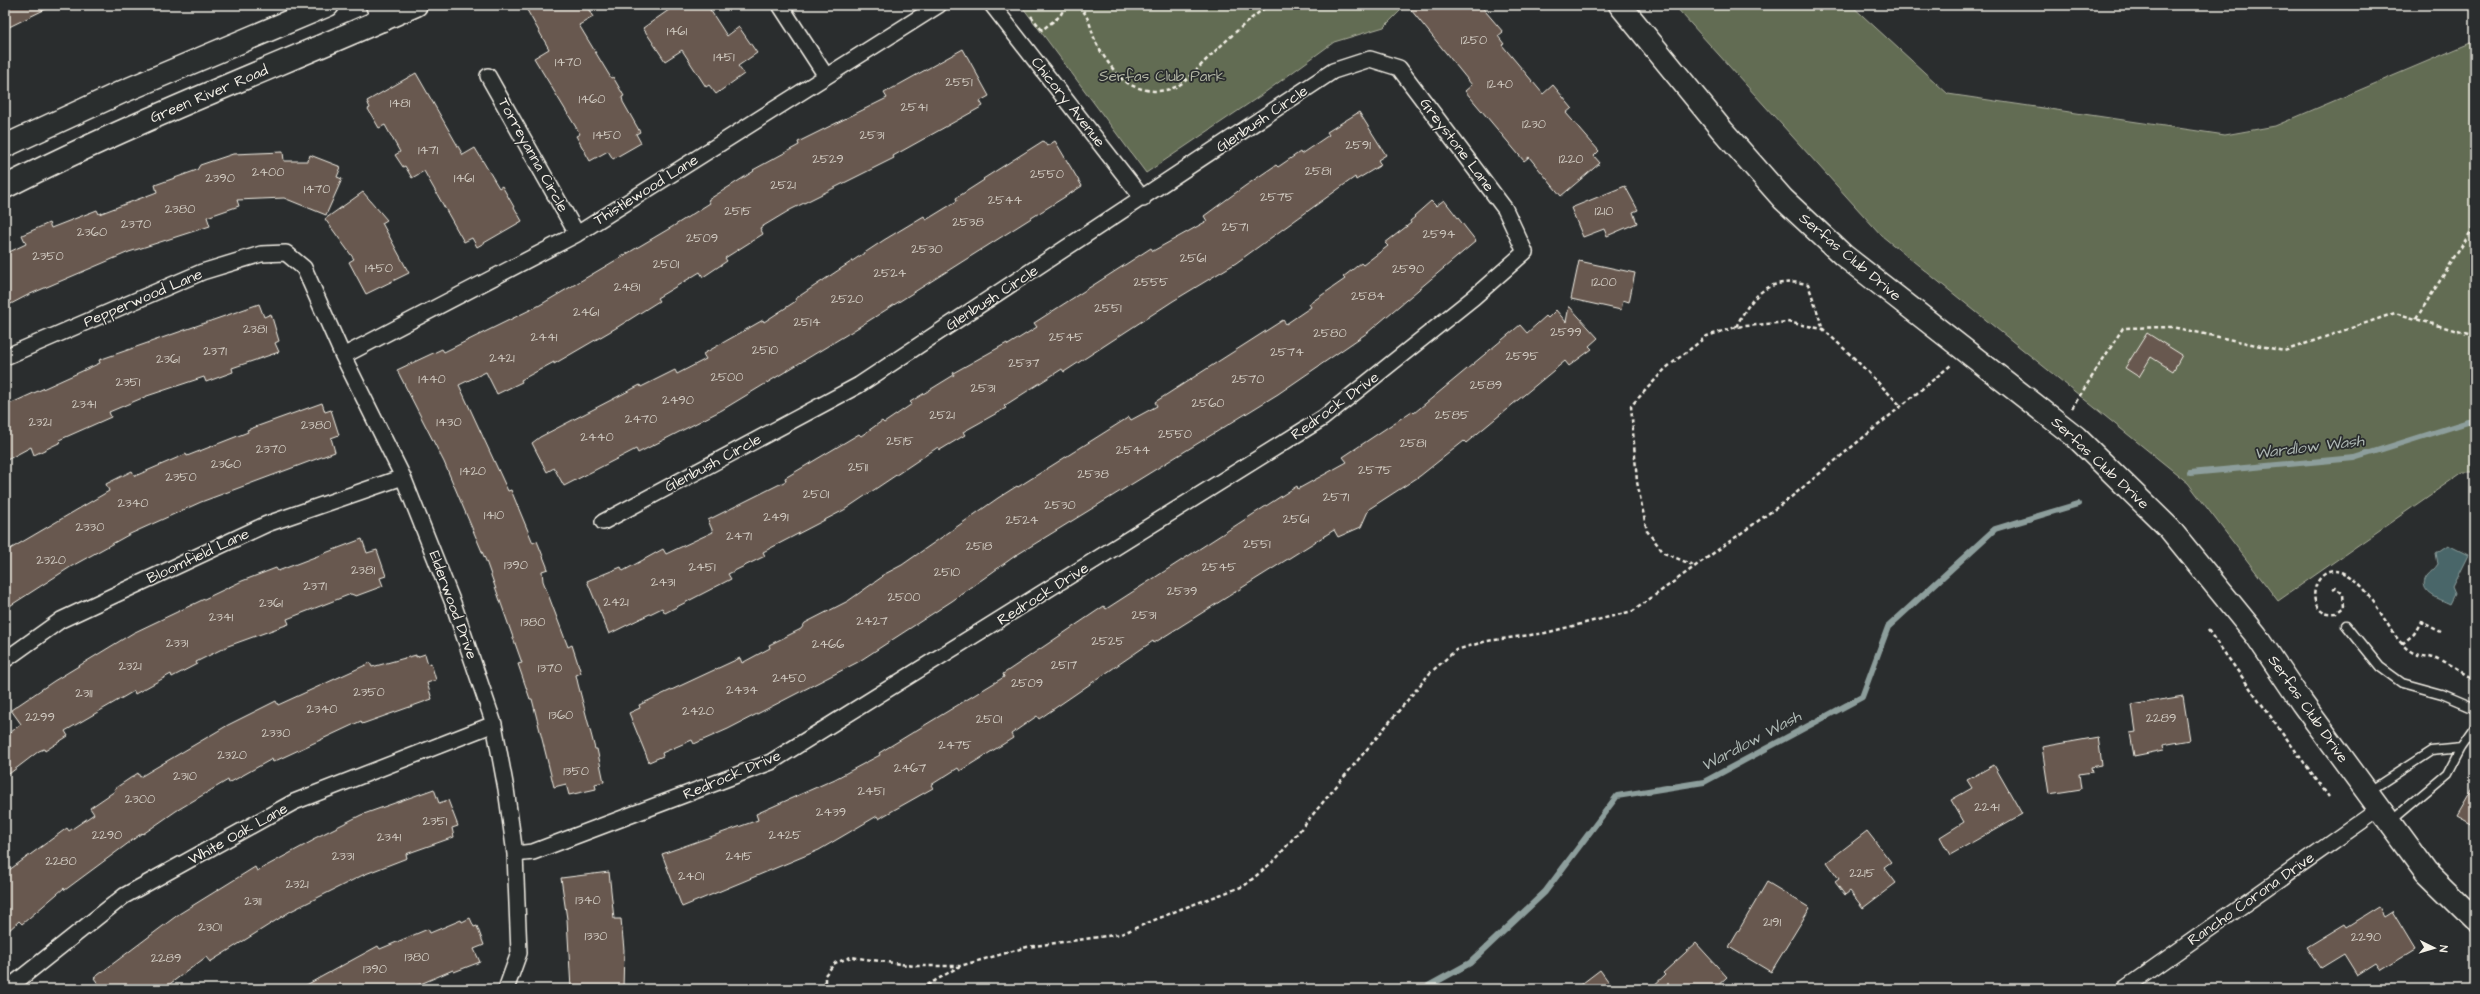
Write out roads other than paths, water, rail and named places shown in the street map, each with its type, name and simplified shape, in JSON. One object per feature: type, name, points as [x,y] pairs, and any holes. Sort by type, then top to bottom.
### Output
[{"type":"main road","points":[[5,146],[122,92],[328,5]]},
{"type":"main road","name":"Green River Road","points":[[5,187],[61,159],[380,12],[416,5]]},
{"type":"main road","name":"Serfas Club Drive","points":[[1620,5],[1722,130],[1783,198],[1843,255],[2076,437],[2169,528],[2256,634],[2378,808],[2426,872],[2475,920]]},
{"type":"street","points":[[780,5],[826,76]]},
{"type":"street","name":"Thistlewood Lane","points":[[343,356],[577,234],[939,5]]},
{"type":"street","name":"Chicory Avenue","points":[[992,5],[1144,198]]},
{"type":"street","name":"Glenbush Circle","points":[[603,522],[859,385],[1144,198],[1333,71],[1370,59]]},
{"type":"street","name":"Greystone Lane","points":[[1370,59],[1399,68],[1505,208],[1525,252]]},
{"type":"street","name":"Torreyanna Circle","points":[[488,76],[577,234]]},
{"type":"street","name":"Redrock Drive","points":[[515,854],[533,852],[771,762],[1323,418],[1474,298],[1525,252]]},
{"type":"street","name":"Elderwood Drive","points":[[286,253],[304,268],[343,356],[403,477],[453,603],[494,724],[506,788],[515,854],[519,953],[507,988]]},
{"type":"street","name":"Pepperwood Lane","points":[[5,357],[202,272],[261,254],[286,253]]},
{"type":"street","name":"Bloomfield Lane","points":[[5,660],[61,620],[245,534],[267,524],[403,477]]},
{"type":"street","name":"White Oak Lane","points":[[7,989],[124,896],[287,806],[494,724]]},
{"type":"street","name":"Rancho Corona Drive","points":[[2124,989],[2378,808]]},
{"type":"lane","points":[[2346,625],[2380,667],[2402,683],[2442,694],[2475,708]]},
{"type":"lane","points":[[2378,808],[2448,773],[2461,748],[2475,728]]},
{"type":"lane","points":[[2378,808],[2431,751],[2461,748]]},
{"type":"water","points":[[2448,545],[2468,555],[2452,587],[2455,594],[2450,604],[2435,597],[2427,591],[2424,582],[2427,576],[2438,564],[2436,553]]},
{"type":"waterway","name":"Wardlow Wash","points":[[2190,473],[2354,458],[2468,422],[2475,422]]},
{"type":"waterway","name":"Wardlow Wash","points":[[1423,989],[1470,963],[1545,892],[1617,796],[1704,782],[1862,697],[1888,627],[1995,529],[2078,504]]},
{"type":"park label","name":"Serfas Club Park","points":[[1162,76]]}]
